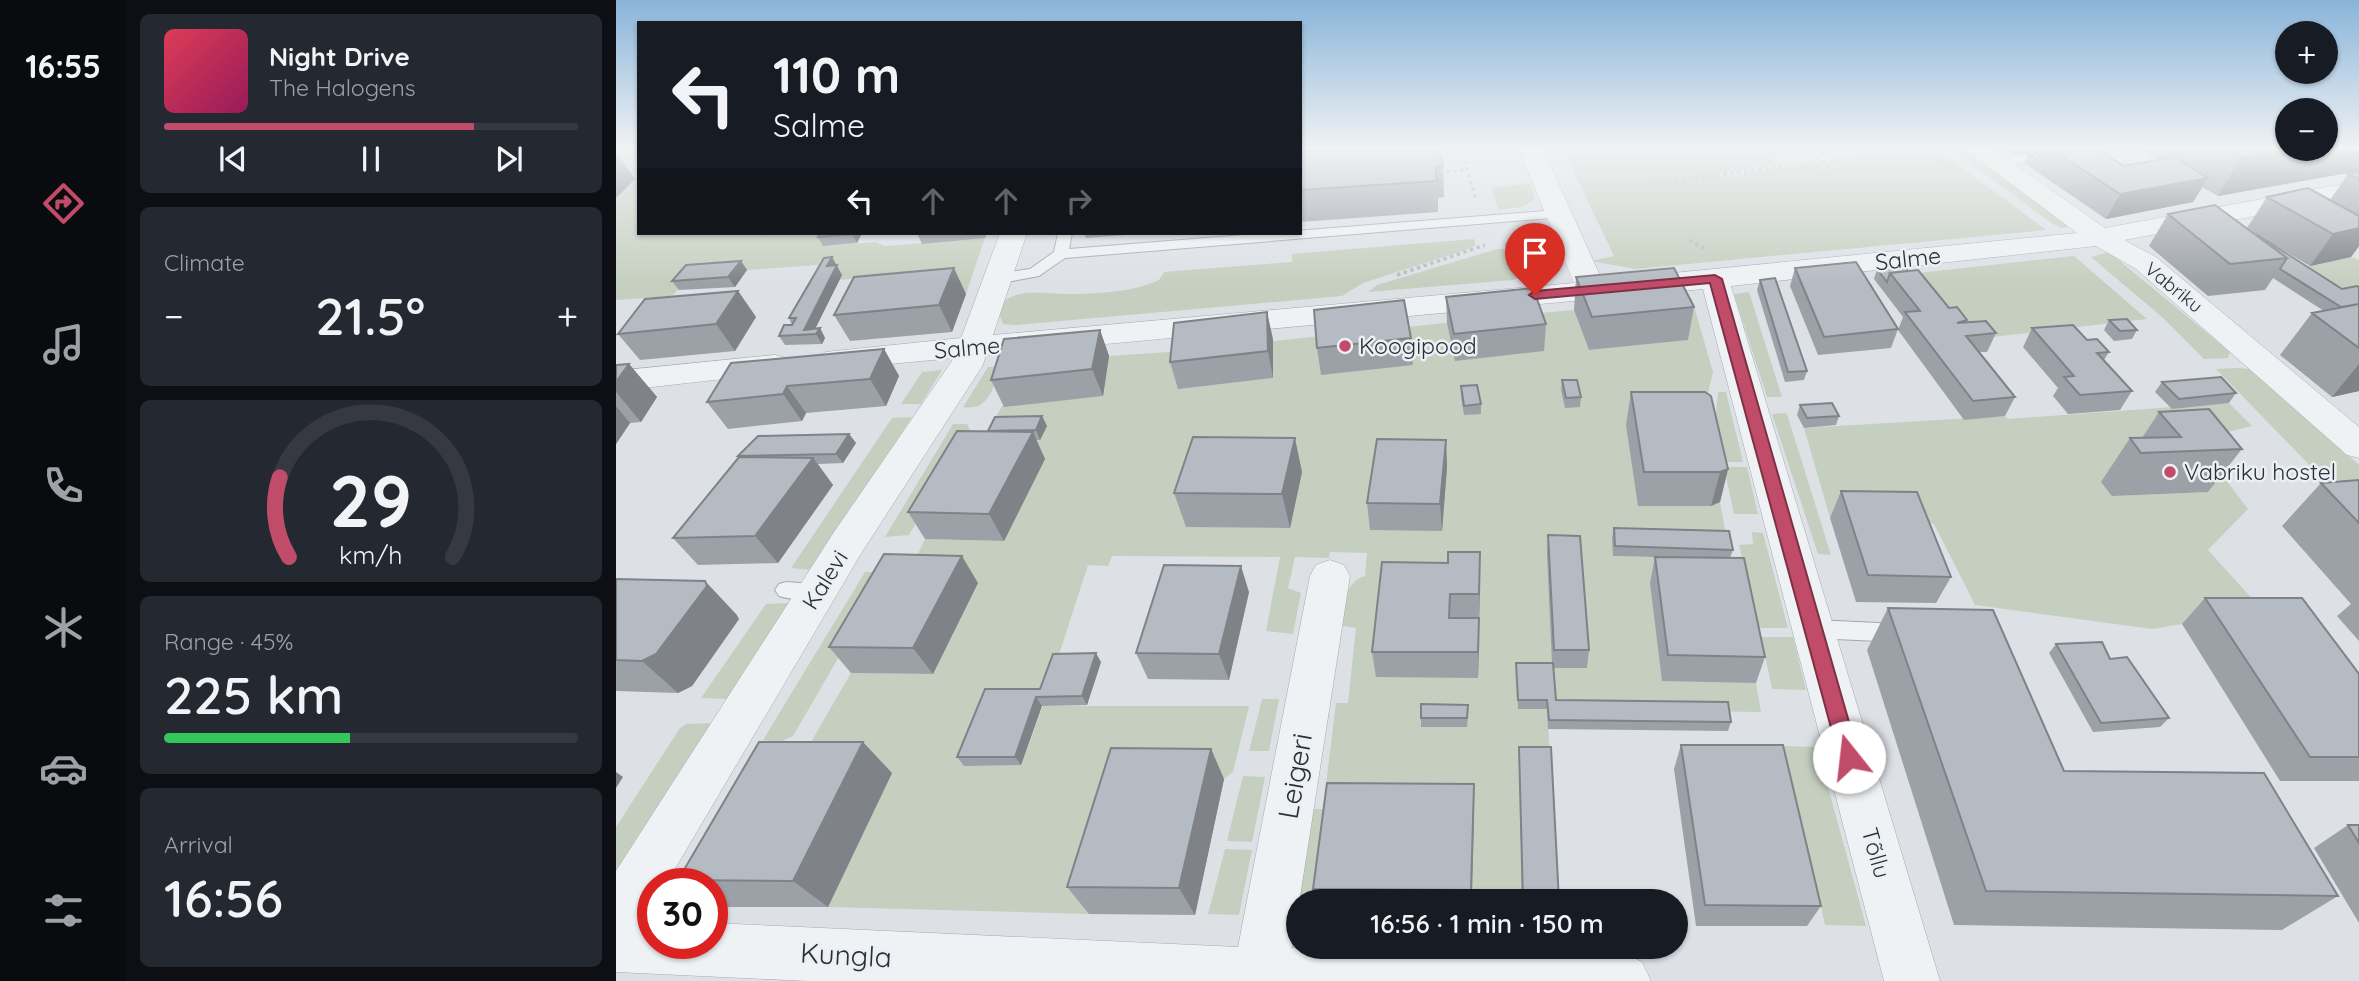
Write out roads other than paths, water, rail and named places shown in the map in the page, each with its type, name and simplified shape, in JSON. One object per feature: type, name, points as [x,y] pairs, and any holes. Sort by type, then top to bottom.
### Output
[{"type":"street","points":[[1548,193],[1592,290]]},
{"type":"street","name":"Vabriku","points":[[2039,193],[2156,271],[2359,446]]},
{"type":"street","name":"Salme","points":[[616,381],[1592,290],[1714,265],[2102,237],[2334,193]]},
{"type":"street","name":"Kalevi","points":[[616,919],[802,590],[967,365],[1012,235]]},
{"type":"street","name":"Tõllu","points":[[1714,265],[1912,981]]},
{"type":"street","name":"Leigeri","points":[[1260,975],[1339,570]]},
{"type":"street","name":"Kungla","points":[[616,945],[1260,975],[1623,981]]},
{"type":"lane","points":[[1302,235],[1557,214]]},
{"type":"lane","points":[[1061,254],[1065,235]]},
{"type":"lane","points":[[996,279],[1034,273],[1061,254],[1297,235]]},
{"type":"lane","points":[[1814,629],[1857,633],[1923,633]]},
{"type":"place","name":"Koogipood","points":[[1345,346]]},
{"type":"place","name":"Vabriku hostel","points":[[2170,472]]}]
